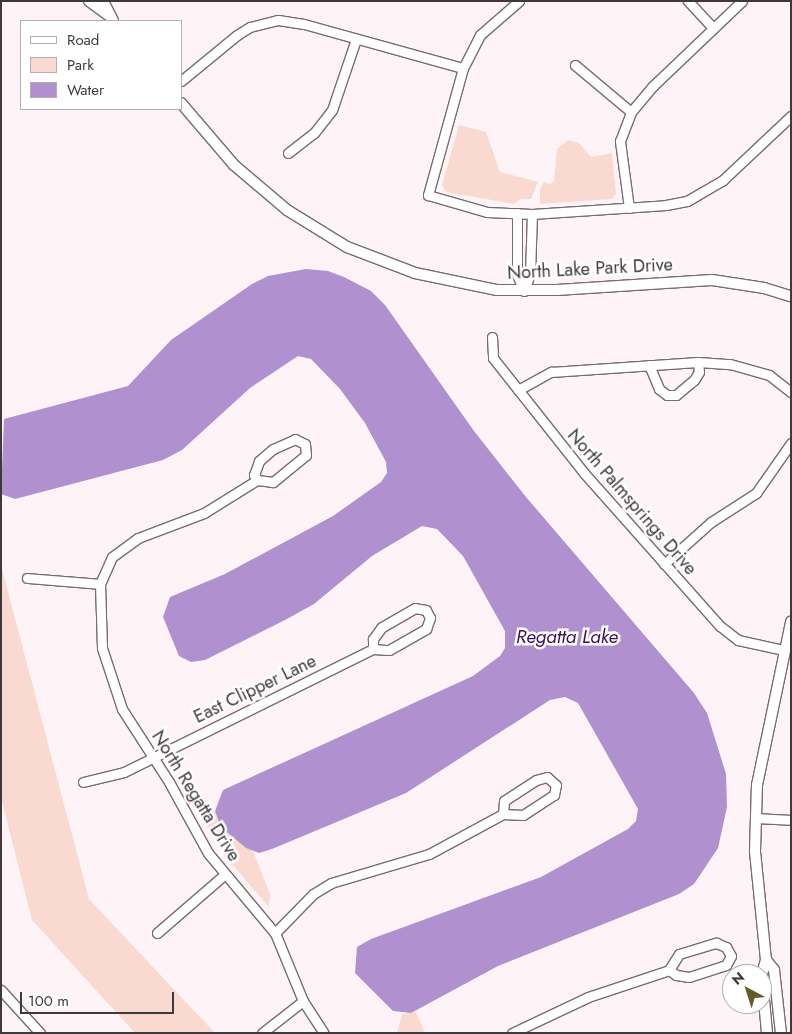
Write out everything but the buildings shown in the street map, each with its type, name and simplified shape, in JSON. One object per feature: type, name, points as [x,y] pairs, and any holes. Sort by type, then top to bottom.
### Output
[{"type":"street","points":[[89,1],[111,18]]},
{"type":"street","points":[[103,1],[111,18]]},
{"type":"street","points":[[519,1],[480,35],[463,68],[428,195],[486,212],[532,214],[630,208],[680,202],[706,191],[723,180],[791,116]]},
{"type":"street","points":[[688,1],[713,28]]},
{"type":"street","points":[[630,208],[620,141],[631,112],[653,86],[742,1]]},
{"type":"street","points":[[182,81],[237,35],[265,22],[292,21],[463,68]]},
{"type":"street","points":[[288,153],[314,132],[332,110],[356,39]]},
{"type":"street","points":[[575,65],[631,112]]},
{"type":"street","name":"North Lake Park Drive","points":[[182,104],[243,173],[287,210],[329,238],[388,265],[470,287],[524,291],[712,280],[764,288],[791,296]]},
{"type":"street","points":[[517,213],[516,275],[524,291]]},
{"type":"street","points":[[524,291],[530,274],[532,214]]},
{"type":"street","name":"North Palmsprings Drive","points":[[492,337],[493,358],[584,473],[728,633],[750,645],[783,650]]},
{"type":"street","points":[[649,365],[658,389],[667,395],[676,395],[694,380],[699,372],[698,362]]},
{"type":"street","points":[[518,390],[551,372],[698,362],[730,364],[769,376],[791,392]]},
{"type":"street","points":[[28,578],[100,584],[112,558],[127,544],[204,513],[257,480],[273,482],[306,454],[305,444],[295,439],[273,449],[259,461],[254,475],[257,480]]},
{"type":"street","points":[[664,564],[711,522],[756,493],[791,443]]},
{"type":"street","name":"North Regatta Drive","points":[[100,584],[102,648],[110,678],[122,709],[169,782],[208,853],[275,933],[302,1001],[324,1033]]},
{"type":"street","name":"East Clipper Lane","points":[[83,782],[124,772],[372,649],[389,650],[426,629],[430,618],[426,610],[415,608],[381,628],[373,639],[372,649]]},
{"type":"street","points":[[765,964],[755,851],[755,818],[761,760],[783,650],[791,622]]},
{"type":"street","points":[[275,933],[313,894],[331,883],[429,854],[503,814],[523,815],[554,795],[556,784],[547,777],[536,780],[504,801],[503,814]]},
{"type":"street","points":[[755,818],[791,820]]},
{"type":"street","points":[[156,932],[225,874]]},
{"type":"street","points":[[512,1033],[588,997],[669,970],[680,954],[716,943],[726,947],[731,956],[726,965],[689,977],[676,975],[669,970]]},
{"type":"street","points":[[766,960],[774,970],[781,1033]]},
{"type":"street","points":[[1,990],[40,1033]]},
{"type":"street","points":[[262,1033],[302,1001]]},
{"type":"street","points":[[765,1014],[767,1033]]},
{"type":"green space","points":[[459,125],[486,132],[500,172],[538,182],[531,199],[520,199],[514,204],[446,192],[442,185]]},
{"type":"green space","points":[[568,140],[579,143],[591,157],[612,153],[616,194],[612,199],[540,204],[540,189],[544,182],[550,184],[554,181],[557,149]]},
{"type":"green space","points":[[1,565],[89,899],[215,1033],[135,1033],[32,920],[1,798]]},
{"type":"green space","points":[[196,808],[215,811],[231,836],[253,851],[270,894],[269,907],[224,855]]},
{"type":"green space","points":[[416,1012],[425,1033],[397,1033],[402,1014]]},
{"type":"water","name":"Regatta Lake","points":[[306,269],[328,271],[344,277],[371,291],[385,305],[474,431],[526,497],[694,693],[707,713],[726,774],[727,807],[718,848],[694,884],[679,894],[498,966],[411,1013],[393,1011],[355,973],[357,947],[371,939],[541,877],[628,829],[636,821],[638,809],[578,703],[565,697],[550,700],[406,793],[272,849],[259,853],[246,848],[221,827],[215,811],[223,790],[473,676],[500,656],[505,648],[505,631],[463,556],[437,529],[422,526],[372,556],[314,604],[285,620],[205,660],[191,662],[179,656],[163,617],[170,597],[225,574],[333,516],[381,482],[387,473],[386,462],[365,423],[340,389],[311,359],[298,356],[250,388],[182,450],[163,460],[15,499],[1,494],[4,419],[128,386],[171,340],[252,284],[268,276]]}]
